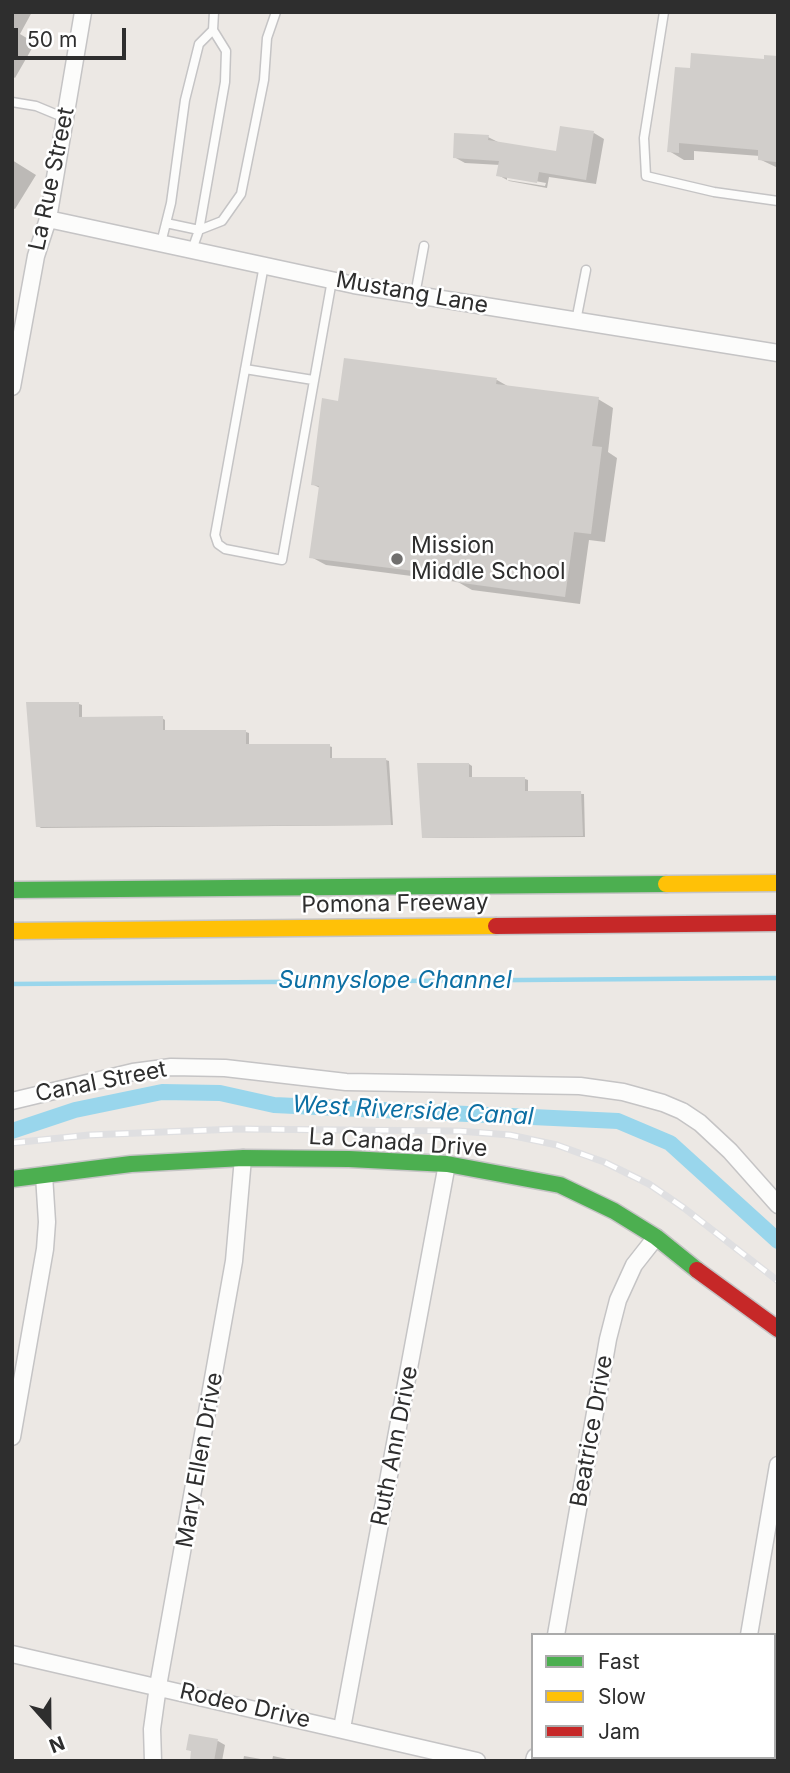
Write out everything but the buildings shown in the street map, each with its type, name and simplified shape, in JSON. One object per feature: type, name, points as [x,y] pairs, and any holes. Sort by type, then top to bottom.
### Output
[{"type":"main road","name":"Pomona Freeway","points":[[12,890],[778,883]]},
{"type":"main road","name":"Pomona Freeway","points":[[12,931],[778,923]]},
{"type":"main road","name":"La Canada Drive","points":[[12,1178],[156,1162],[243,1158],[447,1164],[508,1174],[560,1185],[614,1210],[656,1237],[719,1288],[778,1329]]},
{"type":"street","name":"La Rue Street","points":[[12,387],[17,333],[48,219],[83,12]]},
{"type":"street","name":"Mustang Lane","points":[[48,219],[332,280],[778,353]]},
{"type":"street","name":"Canal Street","points":[[12,1101],[132,1072],[171,1067],[225,1068],[346,1082],[580,1086],[612,1090],[663,1103],[700,1123],[730,1151],[778,1205]]},
{"type":"street","name":"Mary Ellen Drive","points":[[153,1761],[152,1729],[158,1686],[227,1307],[238,1227],[243,1158]]},
{"type":"street","name":"Ruth Ann Drive","points":[[342,1728],[447,1164]]},
{"type":"street","points":[[12,1437],[45,1249],[47,1222],[44,1175]]},
{"type":"street","name":"Beatrice Drive","points":[[556,1633],[608,1339],[618,1300],[634,1265],[656,1237]]},
{"type":"street","points":[[749,1633],[778,1465]]},
{"type":"street","name":"Rodeo Drive","points":[[12,1654],[477,1761]]},
{"type":"lane","points":[[192,250],[199,230],[225,82],[226,51],[213,30],[214,12]]},
{"type":"lane","points":[[166,223],[199,230],[222,221],[240,194],[264,79],[267,38],[276,12]]},
{"type":"lane","points":[[664,12],[644,138],[646,176],[714,192],[778,201]]},
{"type":"lane","points":[[161,243],[186,100],[199,44],[213,30]]},
{"type":"lane","points":[[12,102],[36,106],[65,118]]},
{"type":"lane","points":[[415,295],[424,246]]},
{"type":"lane","points":[[264,265],[215,535],[218,544],[225,549],[282,560],[332,280]]},
{"type":"lane","points":[[576,321],[586,270]]},
{"type":"lane","points":[[246,369],[313,380]]},
{"type":"waterway","name":"Sunnyslope Channel","points":[[12,984],[778,978]]},
{"type":"waterway","name":"West Riverside Canal","points":[[12,1131],[75,1110],[162,1092],[220,1093],[274,1105],[618,1121],[670,1143],[778,1241]]},
{"type":"railway","points":[[12,1143],[89,1135],[236,1129],[459,1131],[510,1135],[557,1145],[604,1162],[649,1184],[778,1281]]},
{"type":"traffic: fast","points":[[12,890],[666,884]]},
{"type":"traffic: fast","points":[[12,1179],[131,1164],[243,1158],[349,1159],[447,1164],[560,1185],[614,1211],[656,1237],[697,1270]]},
{"type":"traffic: slow","points":[[666,884],[778,883]]},
{"type":"traffic: slow","points":[[12,931],[496,926]]},
{"type":"traffic: jam","points":[[496,926],[778,923]]},
{"type":"traffic: jam","points":[[697,1270],[778,1329]]},
{"type":"place","name":"Mission Middle School","points":[[397,559]]}]
